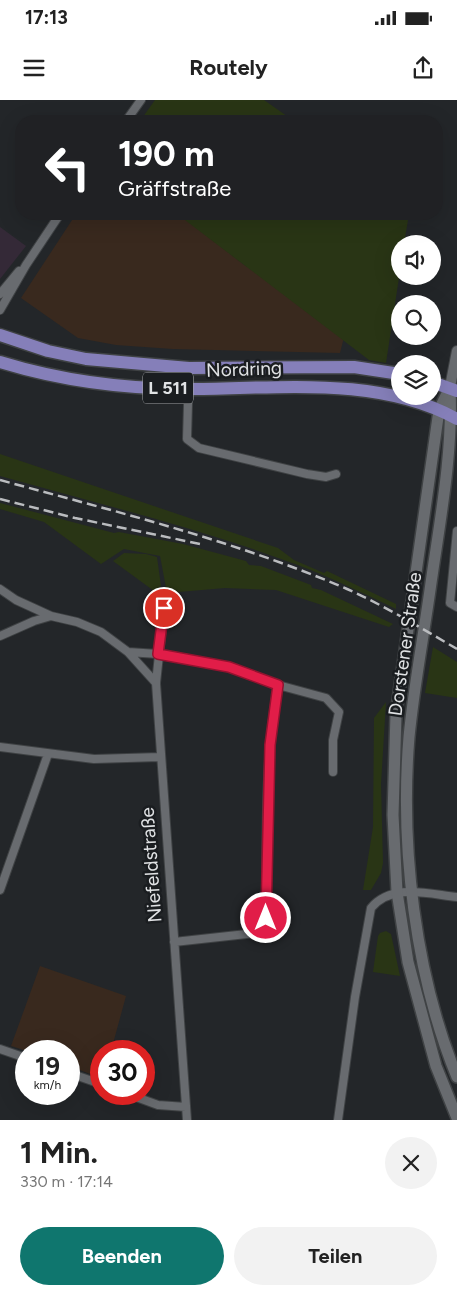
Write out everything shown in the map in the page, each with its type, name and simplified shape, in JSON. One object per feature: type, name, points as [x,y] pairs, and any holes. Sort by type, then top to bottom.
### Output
[{"type":"main road","name":"Nordring","points":[[0,335],[48,351],[86,359],[189,368],[354,367],[391,373]]},
{"type":"main road","name":"Nordring","points":[[0,362],[81,383],[188,389],[281,385],[339,389],[405,398],[454,417]]},
{"type":"main road","points":[[441,385],[454,389]]},
{"type":"main road","name":"Dorstener Straße","points":[[454,389],[438,410],[396,714],[393,815],[397,892],[415,993],[436,1066],[457,1118]]},
{"type":"main road","name":"Dorstener Straße","points":[[454,389],[454,417],[410,737],[407,812],[412,892],[433,1007],[457,1077]]},
{"type":"street","points":[[130,115],[141,100]]},
{"type":"street","points":[[0,310],[26,264],[56,220]]},
{"type":"street","points":[[0,294],[26,264]]},
{"type":"street","name":"Dorstener Straße","points":[[454,389],[457,351]]},
{"type":"street","points":[[189,368],[186,439],[191,444],[199,448],[307,474],[326,477],[336,474]]},
{"type":"street","points":[[457,531],[450,603],[457,607]]},
{"type":"street","points":[[0,589],[16,600],[51,616],[77,622],[101,632],[128,652],[156,683]]},
{"type":"street","name":"Niefeldstraße","points":[[164,608],[156,683],[187,1120]]},
{"type":"street","points":[[0,636],[34,621],[51,616]]},
{"type":"street","points":[[128,652],[158,654],[229,667],[278,685],[326,698],[339,712],[333,740],[333,772]]},
{"type":"street","points":[[174,942],[256,933],[263,929],[266,918],[267,802],[271,726],[278,685]]},
{"type":"street","points":[[0,747],[94,759],[160,757]]},
{"type":"street","points":[[0,890],[48,754]]},
{"type":"street","points":[[338,1120],[355,997],[371,908],[380,898],[397,892],[457,897]]},
{"type":"street","points":[[0,1049],[15,1054]]},
{"type":"street","points":[[155,1104],[186,1107]]},
{"type":"shaded area","points":[[72,220],[187,220],[243,264],[345,333],[340,353],[173,349],[116,345],[78,338],[21,298]]},
{"type":"shaded area","points":[[0,227],[26,246],[0,279]]},
{"type":"shaded area","points":[[40,966],[126,996],[114,1040],[90,1040],[90,1074],[80,1070],[80,1040],[15,1040],[15,1047],[11,1046]]},
{"type":"green space","points":[[155,100],[264,100],[285,115],[144,115]]},
{"type":"green space","points":[[185,220],[408,220],[406,235],[391,235],[391,285],[398,285],[396,295],[391,295],[391,330],[386,363],[369,360]]},
{"type":"green space","points":[[0,454],[278,548],[294,560],[324,573],[327,571],[396,604],[396,609],[321,574],[259,551],[149,517],[0,476]]},
{"type":"green space","points":[[0,503],[114,533],[119,532],[183,544],[246,561],[249,565],[261,566],[311,585],[312,588],[321,590],[393,624],[389,627],[276,590],[225,588],[167,593],[160,556],[124,549],[101,564],[44,522],[0,509]]},
{"type":"green space","points":[[124,553],[146,554],[157,557],[161,586],[154,591],[113,561]]},
{"type":"green space","points":[[433,647],[457,662],[457,698],[425,693]]},
{"type":"green space","points":[[386,702],[381,784],[383,863],[381,873],[371,890],[363,890],[373,827],[374,718]]},
{"type":"green space","points":[[386,931],[391,934],[400,976],[373,972],[378,936]]},
{"type":"railway","points":[[0,480],[176,528],[262,556],[347,589],[457,649]]},
{"type":"railway","points":[[0,499],[75,518],[200,544]]},
{"type":"route","points":[[164,608],[158,654],[229,667],[278,685],[271,726],[267,802],[266,918]]}]
